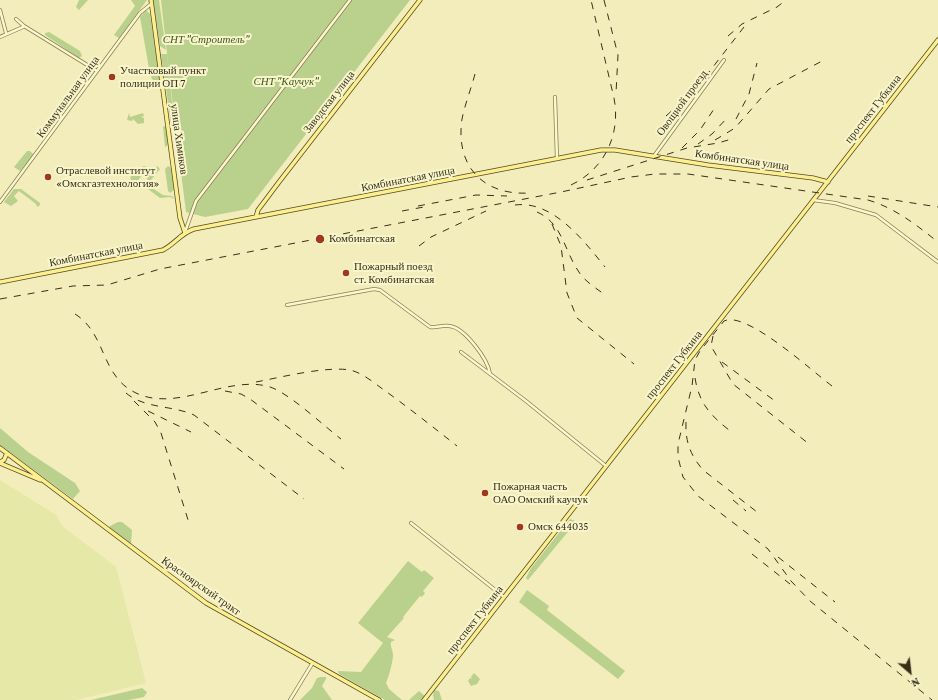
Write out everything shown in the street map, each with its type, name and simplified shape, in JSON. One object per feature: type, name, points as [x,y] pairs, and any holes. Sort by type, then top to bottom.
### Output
[{"type":"main road","name":"Заводская улица","points":[[256,217],[258,210],[279,182],[420,0]]},
{"type":"main road","name":"улица Химиков","points":[[151,2],[179,211],[185,233]]},
{"type":"main road","name":"проспект Губкина","points":[[424,700],[938,40]]},
{"type":"main road","name":"Комбинатская улица","points":[[0,282],[163,250],[172,245],[185,233],[256,217],[604,150],[813,178],[828,182]]},
{"type":"main road","points":[[0,448],[45,482]]},
{"type":"main road","points":[[6,453],[4,460],[0,462],[45,482]]},
{"type":"main road","name":"Красноярский тракт","points":[[45,482],[206,603],[312,664],[379,700]]},
{"type":"street","points":[[185,233],[196,201],[350,0]]},
{"type":"street","name":"Коммунальная улица","points":[[0,202],[140,13],[151,2]]},
{"type":"street","points":[[0,10],[6,33]]},
{"type":"street","points":[[16,19],[24,26],[97,71]]},
{"type":"street","points":[[0,36],[24,26]]},
{"type":"street","name":"Овощной проезд","points":[[654,157],[724,60]]},
{"type":"street","points":[[555,97],[557,159]]},
{"type":"street","points":[[813,200],[835,203],[876,215],[938,262]]},
{"type":"street","points":[[287,305],[374,289],[380,290],[430,327],[448,325],[461,332],[476,346],[490,374]]},
{"type":"street","points":[[461,352],[606,466]]},
{"type":"street","points":[[411,523],[505,597]]},
{"type":"street","points":[[290,700],[312,664]]},
{"type":"green space","points":[[79,0],[88,0],[79,10],[76,7]]},
{"type":"green space","points":[[131,0],[147,0],[119,38],[114,35],[135,6]]},
{"type":"green space","points":[[153,0],[159,0],[166,50],[160,46]]},
{"type":"green space","name":"СНТ \"Каучук\"","points":[[161,0],[410,0],[248,209],[205,217],[186,212],[178,149],[183,139],[180,124],[175,124]]},
{"type":"green space","points":[[146,10],[150,14],[161,87],[152,79],[150,74],[140,17]]},
{"type":"green space","points":[[49,32],[80,51],[82,56],[79,58],[45,35],[45,33]]},
{"type":"green space","points":[[161,54],[167,54],[174,121],[171,123]]},
{"type":"green space","points":[[129,113],[130,117],[143,113],[144,116],[141,117],[144,118],[144,123],[138,124],[133,119],[132,121],[127,120]]},
{"type":"green space","points":[[163,126],[166,127],[168,145],[165,147]]},
{"type":"green space","points":[[27,151],[30,151],[34,155],[20,171],[14,167]]},
{"type":"green space","points":[[144,166],[147,167],[132,190],[130,187],[131,172]]},
{"type":"green space","points":[[157,166],[160,169],[151,180],[148,181],[149,186],[163,195],[172,196],[175,199],[170,197],[160,198],[148,189],[147,177]]},
{"type":"green space","points":[[168,166],[171,168],[174,190],[170,193],[168,191],[165,169]]},
{"type":"green space","points":[[14,189],[21,189],[40,203],[40,205],[37,207],[36,204],[19,191],[14,196],[18,201],[11,206],[4,202]]},
{"type":"green space","points":[[0,428],[28,452],[75,483],[80,491],[73,499],[0,445]]},
{"type":"green space","points":[[0,480],[56,515],[62,526],[116,567],[146,683],[76,700],[0,700]]},
{"type":"green space","points":[[570,519],[575,521],[572,527],[528,580],[526,578],[531,568]]},
{"type":"green space","points":[[118,522],[122,522],[132,530],[131,545],[109,528]]},
{"type":"green space","points":[[408,561],[422,572],[424,570],[434,578],[423,591],[425,593],[422,597],[420,596],[403,617],[404,618],[387,637],[395,640],[391,642],[393,658],[386,683],[389,689],[402,700],[385,700],[339,674],[338,671],[361,672],[383,643],[358,623]]},
{"type":"green space","points":[[527,590],[549,606],[547,610],[625,671],[618,679],[519,602]]},
{"type":"green space","points":[[474,673],[480,679],[477,684],[471,686],[468,681],[470,678],[472,679],[471,677]]},
{"type":"green space","points":[[326,677],[322,686],[332,700],[300,700],[312,688],[317,678]]},
{"type":"green space","points":[[142,688],[147,692],[144,697],[129,700],[91,700]]},
{"type":"green space","points":[[434,690],[439,691],[442,700],[434,700]]},
{"type":"green space","points":[[419,691],[425,696],[423,700],[409,700]]},
{"type":"railway","points":[[571,185],[593,170],[601,160],[608,149],[615,125],[616,111],[614,98],[591,0]]},
{"type":"railway","points":[[604,0],[618,55],[616,93]]},
{"type":"railway","points":[[728,36],[742,24],[777,7],[786,0]]},
{"type":"railway","points":[[666,116],[695,90],[744,27]]},
{"type":"railway","points":[[715,140],[735,128],[769,89],[824,60]]},
{"type":"railway","points":[[736,119],[749,94],[757,63]]},
{"type":"railway","points":[[475,74],[462,119],[461,136],[463,151],[468,164],[476,175],[486,183],[513,193],[530,193]]},
{"type":"railway","points":[[682,148],[700,130],[716,106]]},
{"type":"railway","points":[[698,144],[712,134],[729,116]]},
{"type":"railway","points":[[587,180],[687,148],[718,143],[735,138]]},
{"type":"railway","points":[[0,299],[73,286],[107,285],[160,269],[561,192],[631,177],[655,174],[688,174],[868,200],[896,212],[938,242]]},
{"type":"railway","points":[[418,206],[476,195],[507,196]]},
{"type":"railway","points":[[868,196],[938,207]]},
{"type":"railway","points":[[515,205],[529,205],[542,209],[555,216],[577,235],[605,267]]},
{"type":"railway","points":[[402,211],[424,207]]},
{"type":"railway","points":[[419,246],[431,237],[486,211]]},
{"type":"railway","points":[[537,212],[552,223],[562,237],[582,277],[604,294]]},
{"type":"railway","points":[[552,224],[561,246],[567,293],[577,318],[634,364]]},
{"type":"railway","points":[[75,314],[85,322],[93,332],[109,366],[116,376],[124,386],[136,393],[152,398],[169,399],[237,385],[254,384],[270,387],[287,396],[341,439]]},
{"type":"railway","points":[[832,386],[795,356],[763,333],[734,320],[724,321],[700,351],[695,360],[692,386],[678,444],[678,457],[683,477],[698,496],[768,549],[791,581],[810,601],[932,700]]},
{"type":"railway","points":[[713,336],[711,346],[733,384],[809,444]]},
{"type":"railway","points":[[722,362],[775,401]]},
{"type":"railway","points":[[256,382],[329,369],[355,371],[372,381],[457,446]]},
{"type":"railway","points":[[695,378],[699,395],[706,408],[729,430]]},
{"type":"railway","points":[[225,391],[241,394],[250,399],[344,469]]},
{"type":"railway","points":[[126,393],[142,402],[194,415],[304,499]]},
{"type":"railway","points":[[134,401],[155,422],[161,433],[189,523]]},
{"type":"railway","points":[[148,411],[191,432]]},
{"type":"railway","points":[[686,422],[688,442],[692,454],[699,465],[703,470],[757,512]]},
{"type":"railway","points":[[733,500],[746,511]]},
{"type":"railway","points":[[752,554],[790,584]]},
{"type":"railway","points":[[778,557],[835,602]]},
{"type":"place","name":"Участковый пункт полиции ОП 7","points":[[112,77]]},
{"type":"place","name":"Отраслевой институт «Омскгазтехнология»","points":[[48,177]]},
{"type":"place","name":"Комбинатская","points":[[320,239]]},
{"type":"place","name":"Пожарный поезд ст. Комбинатская","points":[[346,273]]},
{"type":"place","name":"Пожарная часть ОАО Омский каучук","points":[[485,493]]},
{"type":"place","name":"Омск 644035","points":[[520,527]]},
{"type":"park label","name":"СНТ \"Строитель\"","points":[[206,40]]}]
